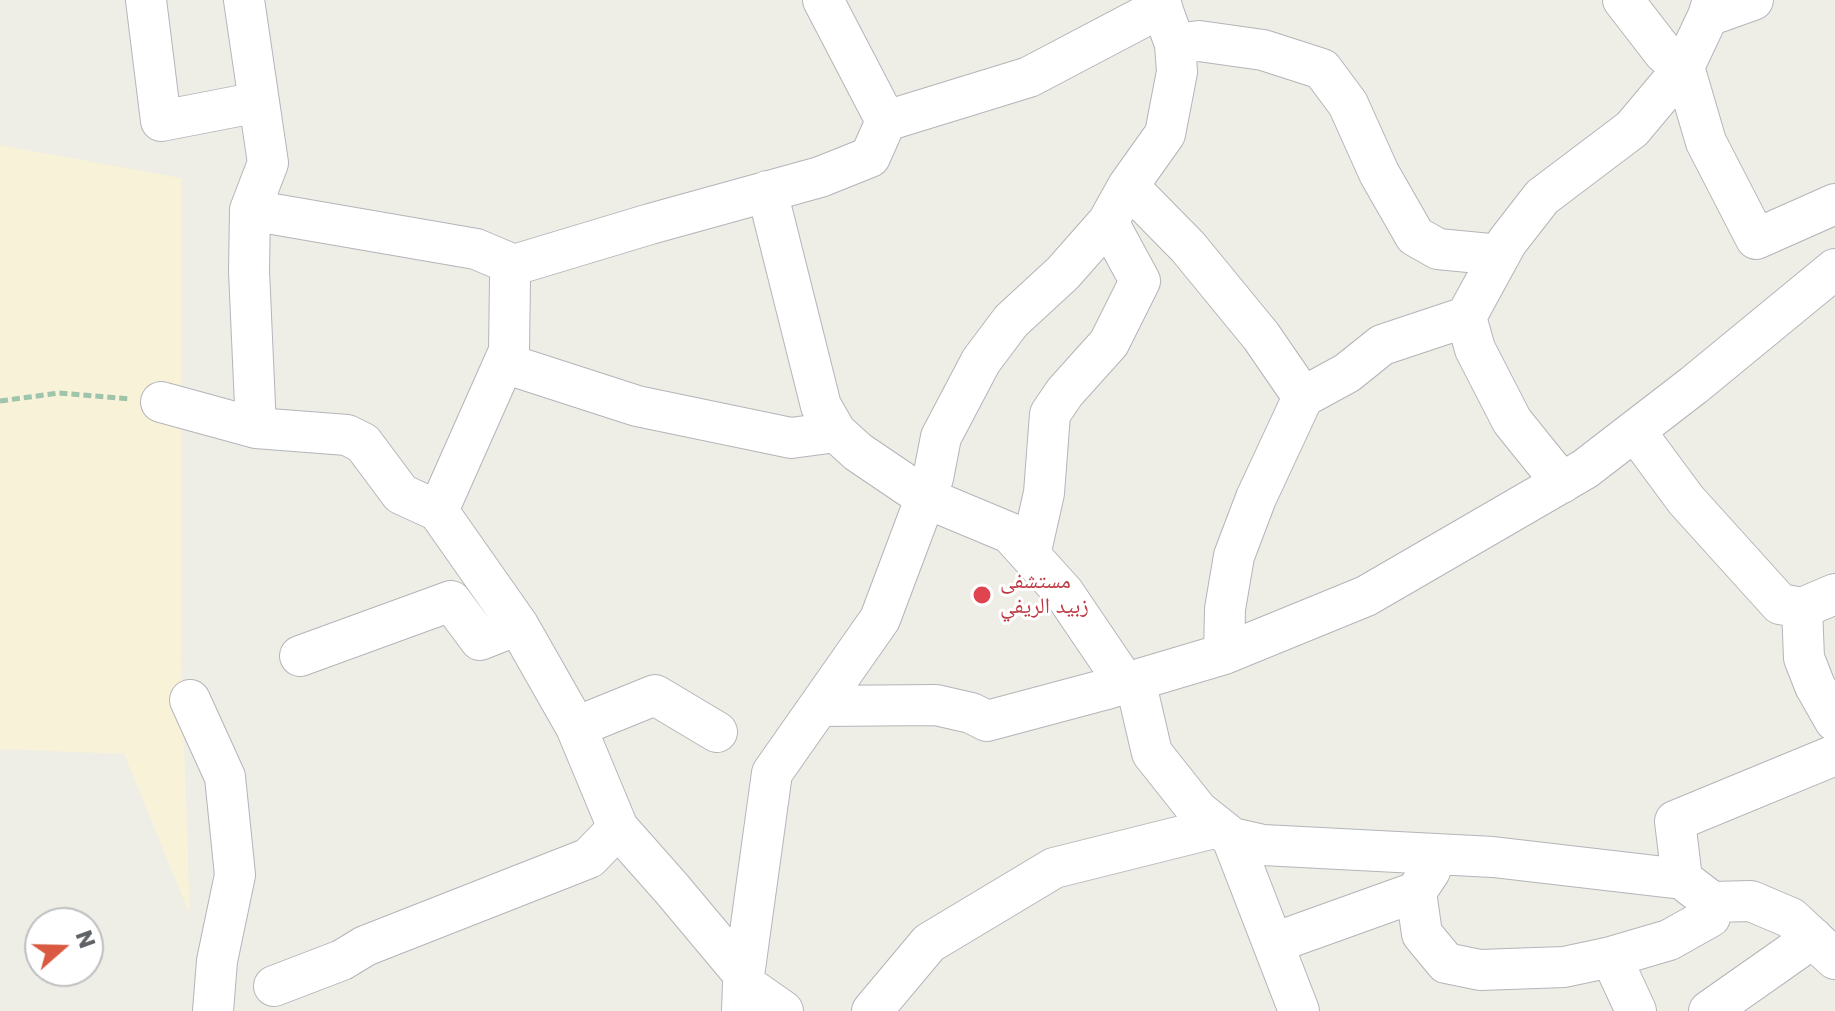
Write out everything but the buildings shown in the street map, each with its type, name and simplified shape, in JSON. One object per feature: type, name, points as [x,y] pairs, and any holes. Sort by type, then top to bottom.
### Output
[{"type":"street","points":[[146,0],[161,121],[259,102]]},
{"type":"street","points":[[244,0],[268,163],[250,210],[249,271],[256,428]]},
{"type":"street","points":[[823,0],[886,121]]},
{"type":"street","points":[[1623,0],[1664,53],[1684,67],[1706,142],[1756,239],[1835,204]]},
{"type":"street","points":[[1224,654],[1225,609],[1234,556],[1256,498],[1303,397],[1347,373],[1382,345],[1466,317],[1507,242],[1542,197],[1632,129],[1684,67],[1711,8],[1753,0]]},
{"type":"street","points":[[250,210],[476,249],[514,265],[820,177],[870,157],[886,121],[1029,77],[1165,17]]},
{"type":"street","points":[[743,990],[772,773],[880,619],[933,478],[941,437],[981,361],[1011,321],[1063,273],[1108,222],[1128,186],[1165,134],[1177,72],[1165,17]]},
{"type":"street","points":[[1165,17],[1199,41],[1263,50],[1322,69],[1348,104],[1379,173],[1415,236],[1438,249],[1500,255]]},
{"type":"street","points":[[1128,186],[1198,258],[1261,336],[1303,397]]},
{"type":"street","points":[[767,191],[821,406],[836,432],[858,452],[926,498],[1010,533],[1064,593],[1130,682],[1152,753],[1198,811],[1225,832],[1263,845],[1493,857],[1751,901],[1791,918],[1824,948],[1709,1011]]},
{"type":"street","points":[[1030,555],[1044,493],[1050,414],[1065,392],[1109,343],[1140,281],[1108,222]]},
{"type":"street","points":[[438,511],[509,351],[510,279],[514,265]]},
{"type":"street","points":[[820,706],[936,705],[971,713],[987,721],[1224,654],[1366,596],[1585,469],[1694,385],[1835,269]]},
{"type":"street","points":[[1466,317],[1475,349],[1512,421],[1562,483]]},
{"type":"street","points":[[504,363],[637,406],[791,438],[836,432]]},
{"type":"street","points":[[161,402],[256,428],[347,435],[363,443],[401,494],[438,511],[518,625],[576,727],[618,828],[672,889],[743,990],[783,1011]]},
{"type":"street","points":[[1635,431],[1686,500],[1780,604],[1819,601],[1804,658],[1815,686],[1835,721]]},
{"type":"street","points":[[300,656],[451,601],[480,640],[518,625]]},
{"type":"street","points":[[576,727],[655,695],[717,732]]},
{"type":"street","points":[[190,700],[225,777],[235,875],[217,961],[213,1011]]},
{"type":"street","points":[[1416,892],[1422,934],[1446,963],[1480,970],[1564,967],[1669,940],[1710,917],[1697,890],[1675,821],[1835,755]]},
{"type":"street","points":[[274,986],[342,960],[365,946],[589,858],[618,828]]},
{"type":"street","points":[[1225,832],[1274,943],[1299,1011]]},
{"type":"street","points":[[872,1011],[929,943],[1054,868],[1225,832]]},
{"type":"street","points":[[1274,943],[1416,892],[1440,854]]},
{"type":"street","points":[[1611,957],[1636,1011]]},
{"type":"path","points":[[0,401],[59,393],[161,402]]},
{"type":"sand","points":[[0,145],[181,178],[181,659],[190,915],[124,754],[0,749]]},
{"type":"place","name":"مستشفى زبيد الريفي","points":[[982,595]]}]
